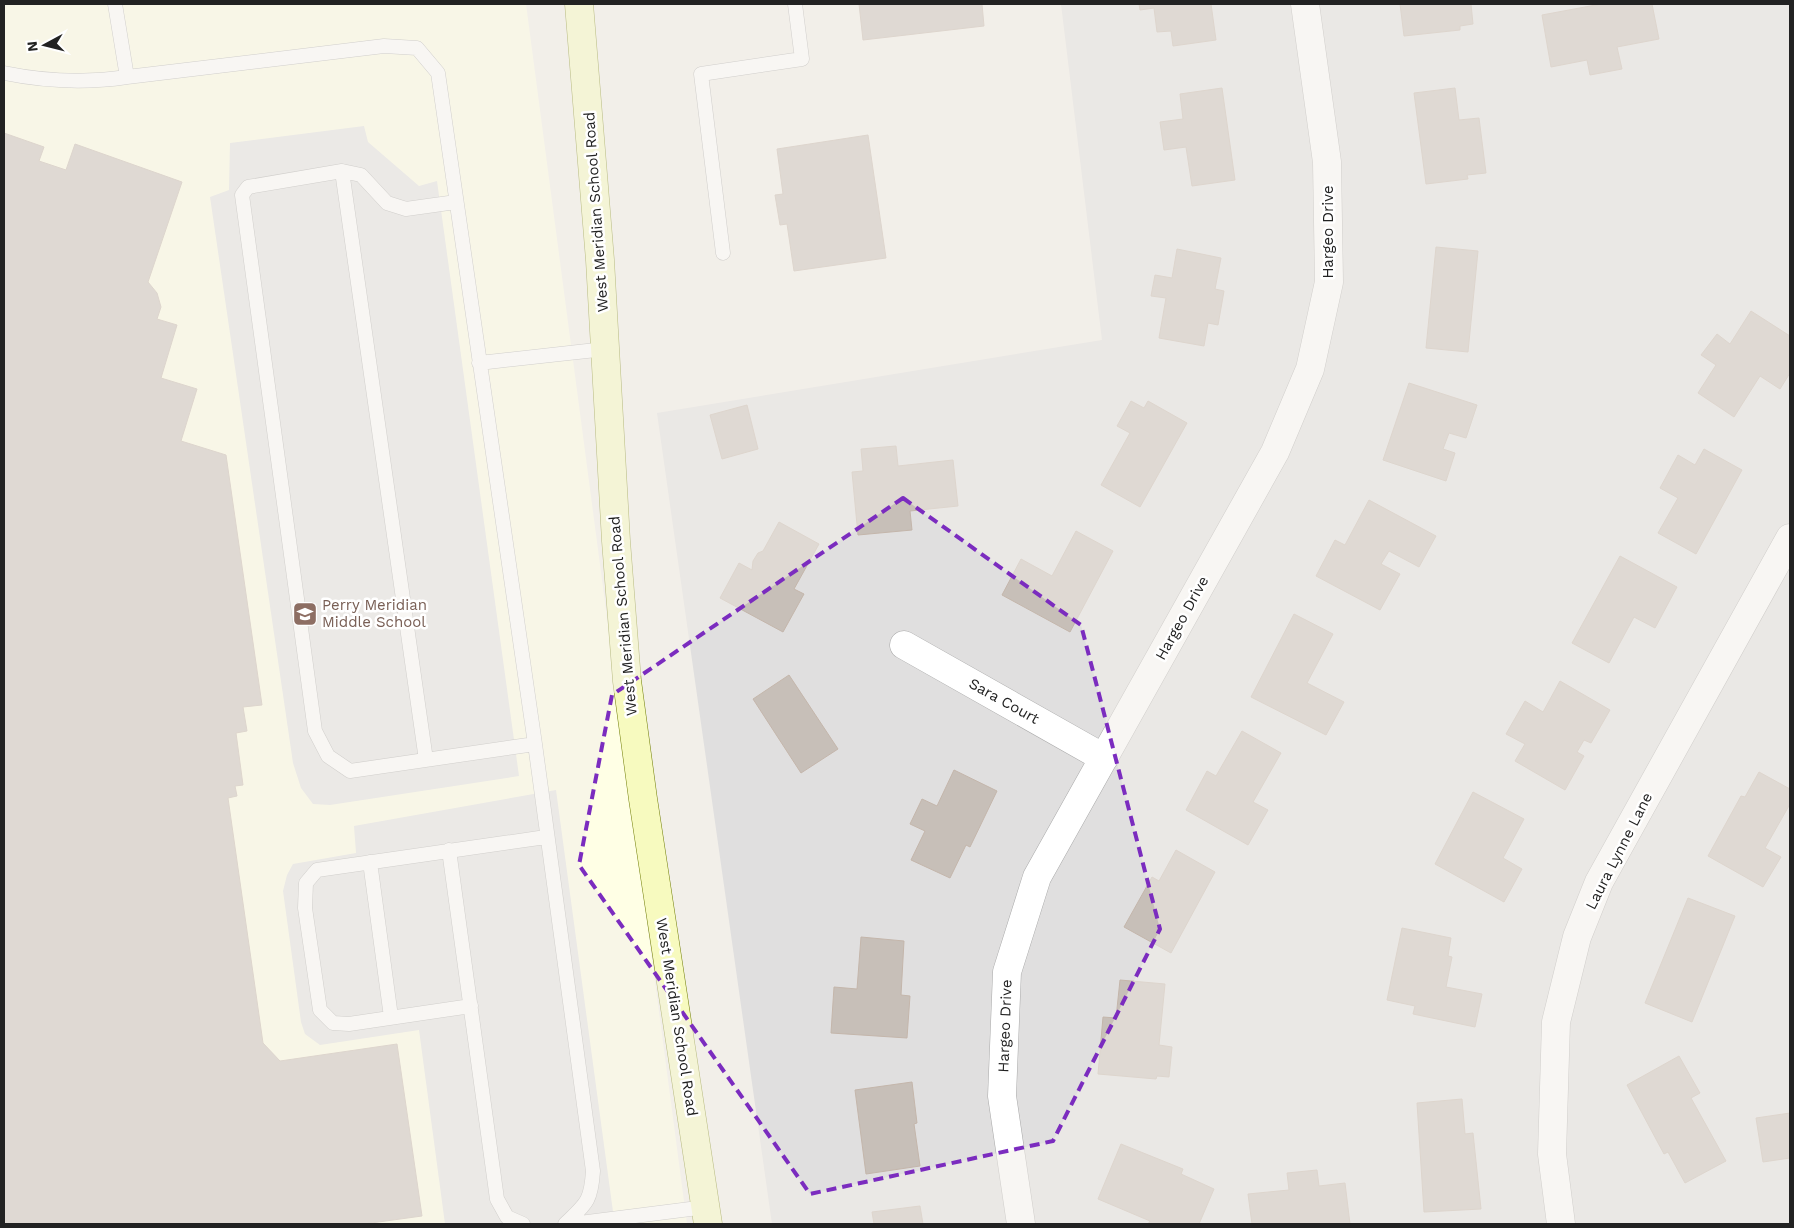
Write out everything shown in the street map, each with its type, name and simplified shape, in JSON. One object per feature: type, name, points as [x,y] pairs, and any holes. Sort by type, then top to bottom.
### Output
[{"type":"main road","name":"West Meridian School Road","points":[[579,4],[600,250],[616,541],[627,681],[643,799],[707,1215]]},
{"type":"street","name":"Hargeo Drive","points":[[1021,1224],[1002,1096],[1007,972],[1037,877],[1274,452],[1310,369],[1329,282],[1327,162],[1305,4]]},
{"type":"street","name":"Laura Lynne Lane","points":[[1561,1224],[1552,1154],[1556,1022],[1577,936],[1599,882],[1790,538]]},
{"type":"street","name":"Sara Court","points":[[904,645],[1104,758]]},
{"type":"lane","points":[[115,4],[127,77]]},
{"type":"lane","points":[[723,253],[701,74],[802,59],[795,4]]},
{"type":"lane","points":[[4,73],[37,78],[106,80],[384,46],[417,48],[438,73],[535,744],[546,837],[593,1171],[592,1193],[586,1204],[565,1224]]},
{"type":"lane","points":[[456,202],[406,209],[387,203],[361,175],[342,171],[248,187],[242,196],[315,731],[328,756],[350,771],[535,744]]},
{"type":"lane","points":[[342,171],[426,760]]},
{"type":"lane","points":[[479,363],[605,349]]},
{"type":"lane","points":[[471,1006],[349,1024],[333,1023],[320,1010],[305,908],[306,883],[317,870],[546,837]]},
{"type":"lane","points":[[450,850],[497,1199],[507,1217],[523,1224]]},
{"type":"lane","points":[[370,862],[391,1018]]},
{"type":"lane","points":[[572,1224],[707,1215]]},
{"type":"highlighted area","points":[[903,498],[1081,625],[1160,929],[1053,1141],[810,1194],[579,865],[612,695]]},
{"type":"shaded area","name":"Perry Meridian Middle School","points":[[4,4],[526,4],[687,1224],[4,1224]]},
{"type":"shaded area","points":[[1061,4],[1790,4],[1790,1224],[772,1224],[657,413],[1102,340]]},
{"type":"shaded area","points":[[364,126],[368,142],[419,186],[437,181],[519,776],[330,805],[313,804],[301,788],[293,763],[210,197],[229,190],[230,143]]},
{"type":"shaded area","points":[[556,790],[614,1219],[576,1224],[445,1224],[419,1030],[320,1045],[305,1034],[301,1022],[283,891],[287,875],[293,864],[356,853],[354,826]]},
{"type":"building","points":[[859,4],[982,4],[984,26],[863,40]]},
{"type":"building","points":[[1139,4],[1211,4],[1216,40],[1173,46],[1171,31],[1157,32],[1154,8],[1140,10]]},
{"type":"building","points":[[1400,4],[1471,4],[1473,24],[1460,26],[1460,30],[1404,36]]},
{"type":"building","points":[[1601,4],[1652,4],[1659,39],[1617,47],[1622,69],[1590,75],[1587,60],[1551,67],[1542,15]]},
{"type":"building","points":[[1222,88],[1235,180],[1192,186],[1186,147],[1164,150],[1160,122],[1183,119],[1180,94]]},
{"type":"building","points":[[1455,88],[1459,120],[1479,118],[1486,173],[1467,175],[1468,179],[1426,184],[1414,93]]},
{"type":"building","points":[[4,133],[44,147],[39,161],[66,170],[75,144],[182,182],[148,282],[157,293],[161,307],[157,319],[177,325],[161,378],[197,389],[181,441],[226,455],[262,705],[243,707],[247,731],[236,733],[243,785],[235,786],[237,796],[228,798],[263,1043],[280,1061],[397,1044],[422,1216],[364,1224],[4,1224]]},
{"type":"building","points":[[868,135],[886,258],[794,271],[787,224],[780,225],[775,195],[783,194],[777,149]]},
{"type":"building","points":[[1436,247],[1478,251],[1468,352],[1426,348]]},
{"type":"building","points":[[1177,249],[1221,258],[1215,289],[1224,291],[1218,325],[1208,323],[1204,346],[1159,338],[1166,298],[1151,296],[1155,275],[1172,278]]},
{"type":"building","points":[[1751,311],[1790,336],[1790,373],[1780,389],[1760,376],[1734,417],[1698,393],[1716,365],[1701,355],[1717,334],[1730,344]]},
{"type":"building","points":[[1409,383],[1477,405],[1466,438],[1449,433],[1443,449],[1455,453],[1446,481],[1383,460]]},
{"type":"building","points":[[1131,401],[1144,408],[1148,401],[1187,423],[1140,507],[1101,485],[1130,433],[1117,426]]},
{"type":"building","points":[[747,405],[758,449],[722,459],[710,415]]},
{"type":"building","points":[[896,446],[898,466],[953,460],[958,506],[910,511],[912,530],[858,535],[852,472],[863,471],[861,449]]},
{"type":"building","points":[[1704,449],[1742,470],[1696,554],[1658,533],[1678,498],[1660,488],[1678,455],[1695,465]]},
{"type":"building","points":[[1369,500],[1436,536],[1419,567],[1389,551],[1381,564],[1400,574],[1380,610],[1316,576],[1335,540],[1345,545]]},
{"type":"building","points":[[779,522],[819,544],[794,589],[804,594],[783,632],[720,598],[739,563],[752,570],[753,561],[758,553],[763,551]]},
{"type":"building","points":[[1076,531],[1113,551],[1070,632],[1002,595],[1021,559],[1052,576]]},
{"type":"building","points":[[1620,556],[1677,587],[1655,628],[1634,617],[1609,663],[1572,643]]},
{"type":"building","points":[[1294,614],[1333,634],[1307,683],[1344,702],[1326,735],[1251,697]]},
{"type":"building","points":[[789,675],[838,749],[801,773],[753,699]]},
{"type":"building","points":[[1560,681],[1610,710],[1591,743],[1584,740],[1577,752],[1584,756],[1565,790],[1515,761],[1525,744],[1506,734],[1525,701],[1543,712]]},
{"type":"building","points":[[1242,731],[1281,753],[1253,802],[1268,810],[1248,845],[1186,810],[1207,771],[1216,776]]},
{"type":"building","points":[[954,770],[997,791],[970,847],[966,845],[950,878],[911,860],[925,831],[910,824],[922,799],[937,806]]},
{"type":"building","points":[[1759,772],[1790,789],[1790,804],[1765,848],[1781,857],[1763,887],[1708,856],[1741,796],[1745,797]]},
{"type":"building","points":[[1473,792],[1524,819],[1503,858],[1522,869],[1504,902],[1435,864]]},
{"type":"building","points":[[1176,850],[1215,872],[1171,953],[1124,927],[1152,877],[1159,881]]},
{"type":"building","points":[[1688,898],[1735,916],[1692,1022],[1645,1003]]},
{"type":"building","points":[[1402,928],[1451,938],[1448,956],[1452,957],[1446,987],[1482,994],[1475,1027],[1413,1014],[1415,1006],[1387,1000]]},
{"type":"building","points":[[861,937],[904,941],[901,995],[910,996],[907,1038],[831,1033],[834,987],[857,989]]},
{"type":"building","points":[[1120,980],[1165,984],[1159,1045],[1172,1047],[1169,1077],[1157,1076],[1156,1079],[1098,1074],[1103,1017],[1116,1018]]},
{"type":"building","points":[[1679,1056],[1700,1093],[1691,1098],[1726,1161],[1685,1183],[1668,1152],[1664,1154],[1627,1085]]},
{"type":"building","points":[[912,1082],[917,1123],[914,1124],[920,1166],[866,1174],[855,1090]]},
{"type":"building","points":[[1462,1099],[1465,1134],[1473,1133],[1481,1209],[1424,1212],[1417,1103]]},
{"type":"building","points":[[1790,1113],[1790,1158],[1763,1162],[1756,1118]]},
{"type":"building","points":[[1121,1144],[1183,1169],[1181,1174],[1214,1189],[1199,1224],[1148,1224],[1150,1221],[1098,1199]]},
{"type":"building","points":[[1317,1170],[1319,1186],[1345,1183],[1350,1224],[1252,1224],[1248,1194],[1289,1190],[1287,1173]]},
{"type":"building","points":[[920,1206],[923,1224],[874,1224],[872,1212]]},
{"type":"place","name":"Perry Meridian Middle School","points":[[305,614]]}]
